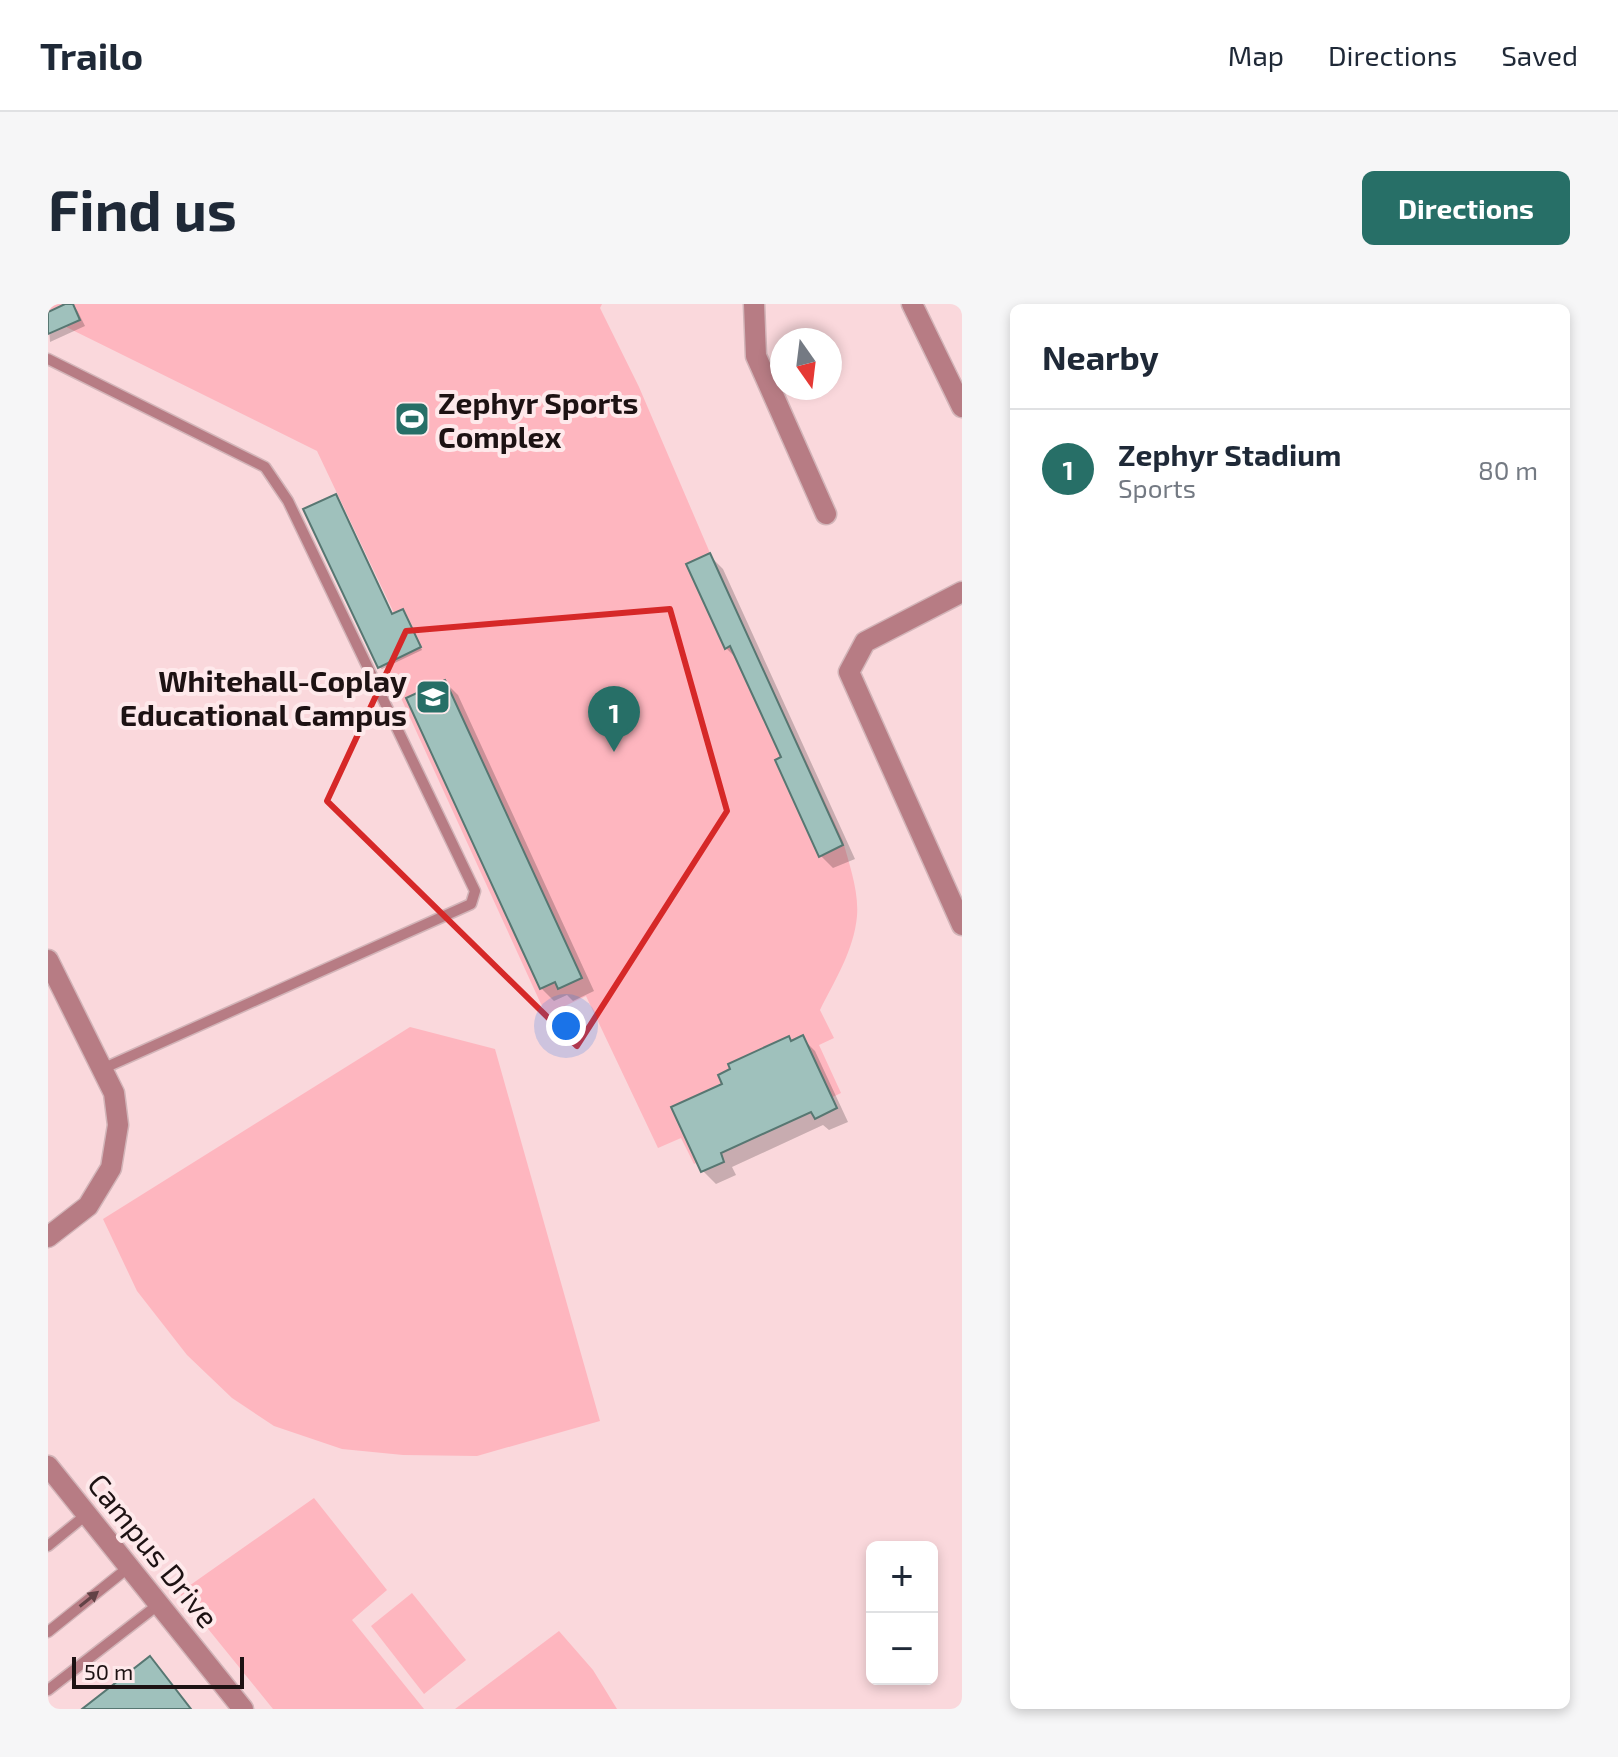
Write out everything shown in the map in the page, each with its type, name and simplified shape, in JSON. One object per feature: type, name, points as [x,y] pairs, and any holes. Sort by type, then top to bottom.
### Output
[{"type":"street","points":[[754,304],[756,356],[826,514]]},
{"type":"street","points":[[912,304],[962,407]]},
{"type":"street","points":[[962,592],[865,642],[849,672],[962,925]]},
{"type":"street","points":[[48,960],[114,1093],[118,1125],[111,1168],[88,1206],[48,1237]]},
{"type":"street","name":"Campus Drive","points":[[48,1466],[243,1709]]},
{"type":"lane","points":[[48,359],[265,467],[288,501],[475,891],[471,904],[102,1069]]},
{"type":"lane","points":[[48,1546],[87,1514]]},
{"type":"lane","points":[[48,1632],[129,1567]]},
{"type":"lane","points":[[48,1690],[159,1604]]},
{"type":"highlighted area","points":[[670,609],[727,811],[577,1046],[327,801],[406,631]]},
{"type":"shaded area","points":[[48,304],[602,304],[600,308],[639,387],[710,553],[843,841],[855,887],[857,916],[848,953],[820,1010],[834,1038],[819,1045],[841,1093],[694,1164],[681,1138],[658,1148],[586,996],[546,1015],[385,663],[412,651],[317,451],[48,318]]},
{"type":"shaded area","points":[[410,1027],[495,1049],[600,1421],[477,1456],[403,1455],[342,1449],[274,1426],[232,1398],[187,1355],[137,1291],[103,1219]]},
{"type":"shaded area","points":[[314,1498],[387,1590],[352,1620],[424,1709],[273,1709],[179,1593]]},
{"type":"shaded area","points":[[412,1593],[466,1660],[424,1694],[371,1626]]},
{"type":"shaded area","points":[[559,1631],[593,1670],[617,1709],[455,1709]]},
{"type":"building","points":[[65,304],[73,304],[80,320],[48,334],[48,312]]},
{"type":"building","points":[[336,494],[392,614],[403,609],[421,647],[378,668],[303,509]]},
{"type":"building","points":[[710,553],[843,845],[819,857],[775,760],[781,757],[730,646],[725,649],[686,564]]},
{"type":"building","points":[[445,680],[582,978],[558,989],[555,982],[540,989],[406,698]]},
{"type":"building","points":[[803,1035],[837,1108],[815,1119],[811,1112],[721,1153],[724,1162],[701,1172],[671,1107],[722,1084],[718,1075],[730,1069],[728,1064],[789,1036],[791,1041]]},
{"type":"building","points":[[150,1656],[191,1709],[82,1709]]},
{"type":"place","name":"Zephyr Sports Complex","points":[[412,419]]},
{"type":"place","name":"Whitehall-Coplay Educational Campus","points":[[433,697]]},
{"type":"place","name":"Zephyr Stadium","points":[[614,752]]}]
